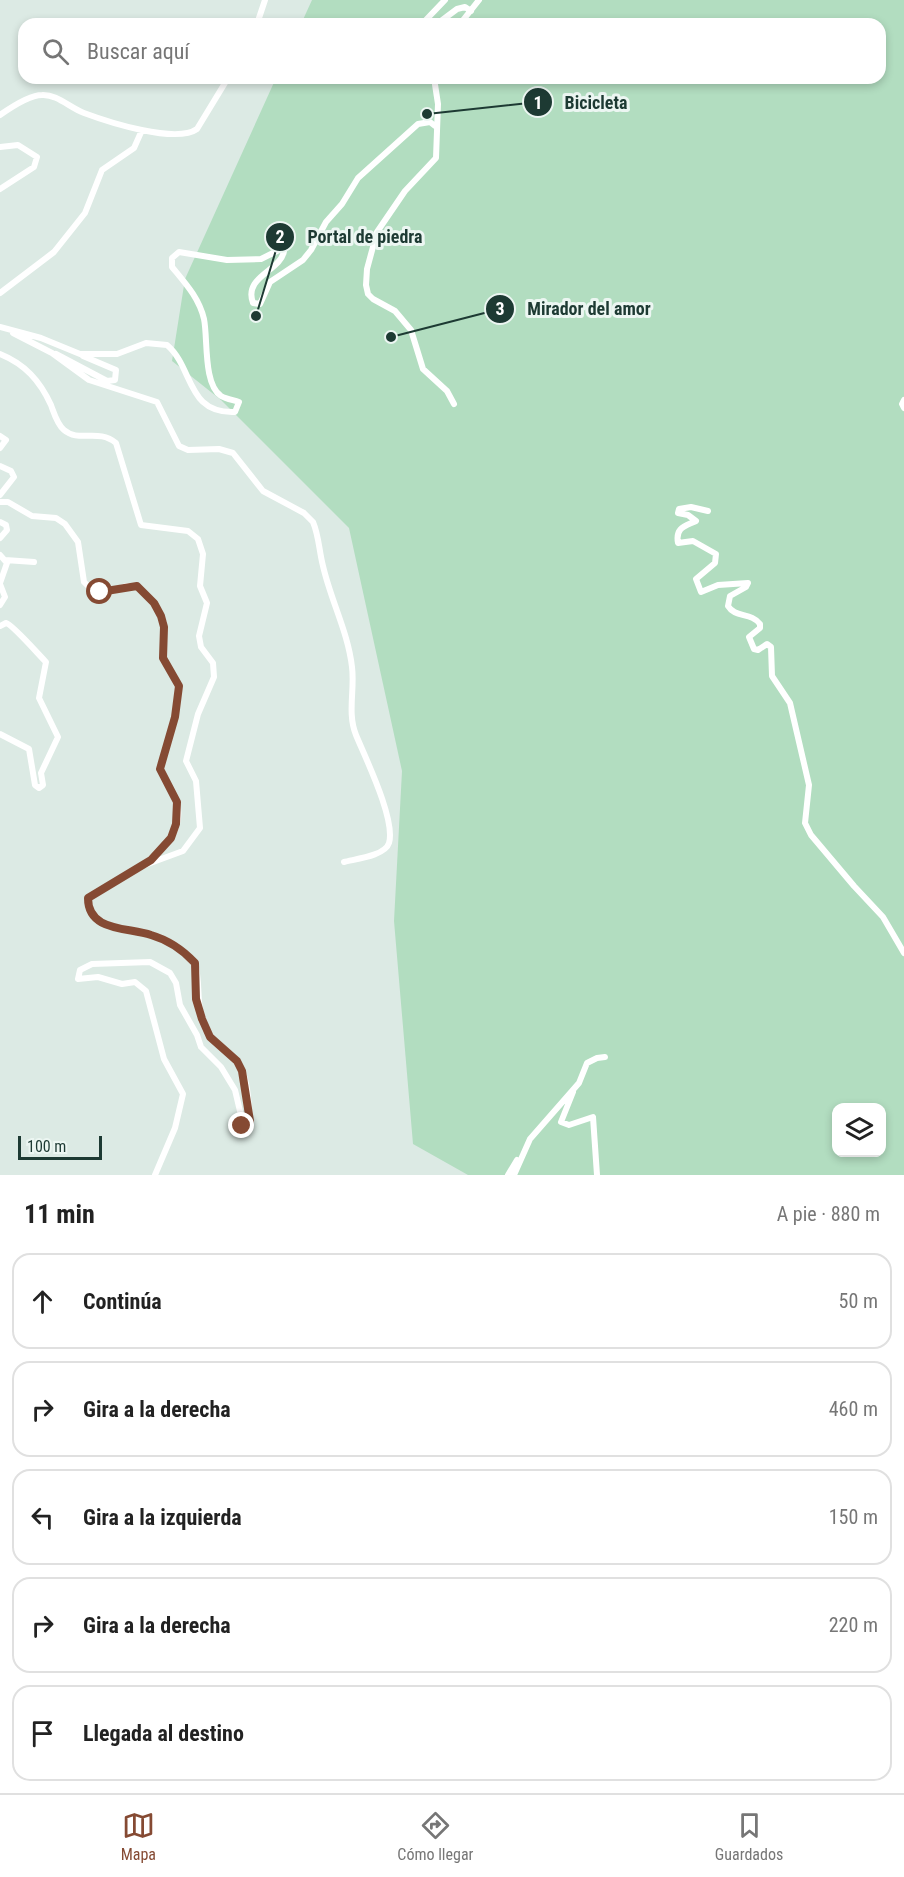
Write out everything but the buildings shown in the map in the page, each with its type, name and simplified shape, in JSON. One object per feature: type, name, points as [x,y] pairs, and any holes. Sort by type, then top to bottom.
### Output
[{"type":"street","points":[[258,18],[265,0]]},
{"type":"street","points":[[428,18],[445,0]]},
{"type":"street","points":[[465,18],[479,0]]},
{"type":"street","points":[[445,18],[457,9],[465,7],[471,11]]},
{"type":"street","points":[[0,115],[32,96],[43,94],[83,113],[142,130],[182,135],[193,132],[225,84]]},
{"type":"street","points":[[435,84],[438,104],[435,126],[436,158],[405,191],[377,232],[367,269],[366,285],[368,294],[395,311],[411,330],[423,369],[447,391],[454,404]]},
{"type":"street","points":[[80,354],[117,354],[146,343],[167,345],[176,357],[190,386],[209,407],[213,410],[235,412],[239,402],[221,396],[214,386],[206,352],[203,317],[190,287],[172,267],[172,258],[179,252],[227,260],[261,259],[281,249],[284,251],[282,258],[263,273],[252,291],[253,303],[261,304],[270,282],[303,260],[311,250],[326,222],[342,204],[358,178],[418,124],[430,122],[435,126]]},
{"type":"street","points":[[0,294],[54,252],[85,213],[102,170],[134,148],[142,130]]},
{"type":"street","points":[[0,147],[18,145],[37,157],[34,167],[0,189]]},
{"type":"street","points":[[0,327],[107,381],[115,380],[116,370],[41,338],[10,331]]},
{"type":"street","points":[[52,353],[89,380],[157,402],[179,446],[188,450],[219,448],[233,453],[263,491],[304,513],[313,522],[326,576],[348,640],[352,670],[351,719],[369,761],[386,815],[389,837],[387,847],[380,852],[344,862]]},
{"type":"street","points":[[0,354],[19,362],[35,379],[64,430],[78,436],[102,435],[116,443],[141,525],[188,531],[198,539],[202,549],[201,586],[207,603],[199,636],[201,647],[213,663],[214,677],[198,714],[186,761],[196,781],[200,828],[183,851],[154,864],[142,866]]},
{"type":"street","points":[[904,400],[902,404],[904,408]]},
{"type":"street","points":[[0,436],[6,440],[0,448]]},
{"type":"street","points":[[0,466],[11,471],[15,477],[0,495]]},
{"type":"street","points":[[0,502],[8,502],[32,516],[59,520],[78,542],[85,585],[100,592],[137,586],[154,603],[164,623],[162,654],[177,680],[179,697],[160,769],[177,802],[176,824],[167,843],[142,866],[88,898],[88,908],[93,916],[114,929],[157,937],[177,947],[195,963],[196,999],[202,1019],[210,1037],[237,1061],[242,1071],[250,1121],[249,1126],[243,1128],[236,1090],[221,1066],[201,1047],[180,1005],[176,983],[170,973],[150,962],[92,964],[80,970],[78,979],[98,976],[122,984],[135,982],[146,992],[165,1059],[183,1094],[176,1128],[155,1175]]},
{"type":"street","points":[[708,511],[691,507],[678,510],[696,521],[682,526],[678,532],[678,543],[693,541],[716,554],[715,563],[697,575],[696,584],[702,592],[718,585],[748,583],[746,587],[730,596],[728,606],[734,613],[754,617],[760,624],[760,628],[749,637],[754,649],[758,650],[767,644],[771,647],[772,676],[790,703],[809,785],[805,823],[811,835],[883,917],[904,954]]},
{"type":"street","points":[[0,522],[6,525],[7,530],[0,538]]},
{"type":"street","points":[[2,557],[34,562]]},
{"type":"street","points":[[0,605],[5,597],[0,583],[7,567],[2,557]]},
{"type":"street","points":[[0,626],[6,623],[14,626],[25,642],[46,662],[39,698],[58,737],[41,772],[43,785],[39,788],[35,785],[29,749],[0,734]]},
{"type":"street","points":[[597,1175],[593,1117],[569,1125],[561,1122],[574,1088],[587,1063],[592,1059],[605,1057]]},
{"type":"street","points":[[508,1175],[530,1139],[574,1088]]},
{"type":"street","points":[[514,1175],[530,1139]]},
{"type":"green space","points":[[312,0],[904,0],[904,1175],[468,1175],[413,1144],[394,921],[402,771],[349,528],[221,400],[172,361],[185,279],[273,84],[886,84],[886,18],[304,18]]},
{"type":"place","name":"Bicicleta","points":[[427,114]]},
{"type":"place","name":"Portal de piedra","points":[[256,316]]},
{"type":"place","name":"Mirador del amor","points":[[391,337]]},
{"type":"route","points":[[100,592],[137,586],[154,603],[164,623],[162,654],[177,680],[179,697],[160,769],[177,804],[176,824],[167,843],[151,860],[88,898],[88,908],[93,916],[114,929],[148,933],[177,947],[195,963],[196,999],[202,1019],[210,1037],[237,1061],[242,1071],[250,1121],[246,1128],[242,1126]]}]
